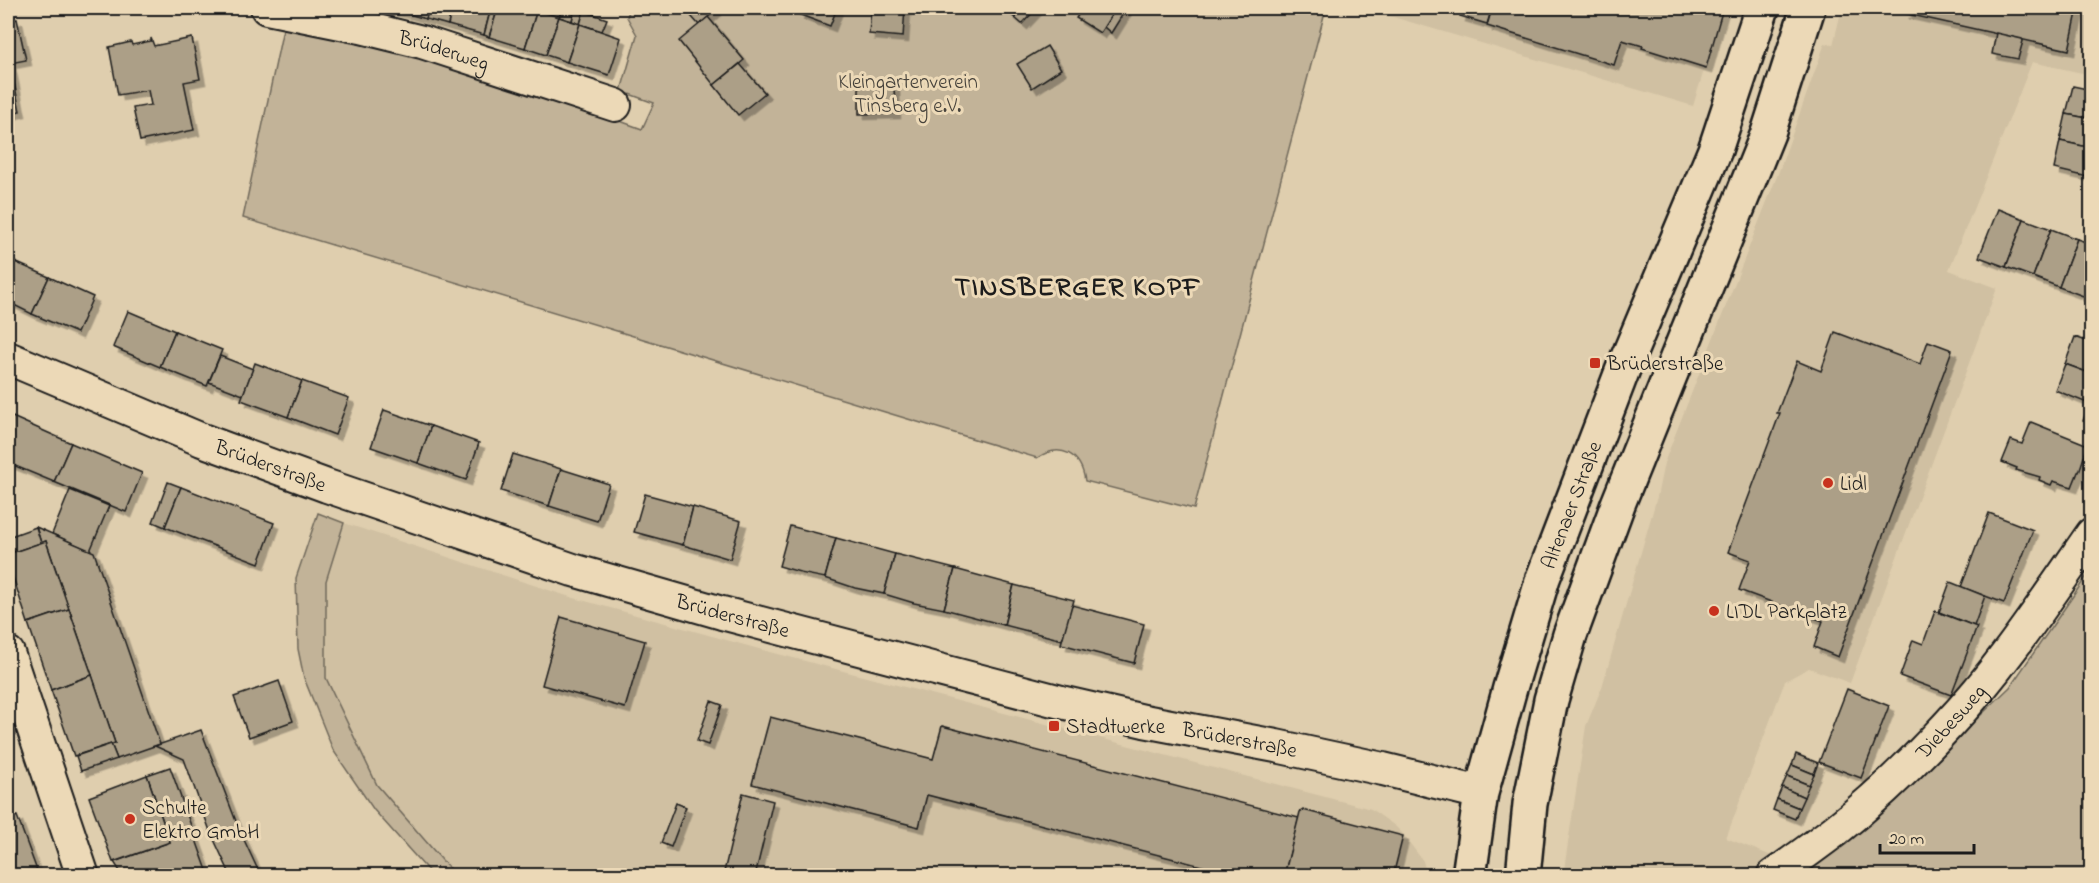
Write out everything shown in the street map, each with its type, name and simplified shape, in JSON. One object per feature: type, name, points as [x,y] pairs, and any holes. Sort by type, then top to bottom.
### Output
[{"type":"main road","name":"Altenaer Straße","points":[[1469,876],[1481,794],[1543,578],[1623,369],[1715,150],[1762,8]]},
{"type":"main road","name":"Altenaer Straße","points":[[1523,876],[1530,804],[1551,700],[1570,635],[1618,504],[1768,133],[1808,8]]},
{"type":"main road","points":[[1715,150],[1756,163]]},
{"type":"main road","points":[[1683,225],[1725,239]]},
{"type":"main road","points":[[1481,794],[1530,804]]},
{"type":"street","name":"Brüderweg","points":[[267,8],[422,42],[615,105]]},
{"type":"street","name":"Brüderstraße","points":[[8,358],[202,440],[327,486],[573,570],[722,613],[1050,699],[1144,721],[1383,769],[1481,794]]},
{"type":"street","name":"Diebesweg","points":[[1773,876],[1836,831],[1868,804],[1947,726],[2015,644],[2091,534]]},
{"type":"street","points":[[8,653],[83,876]]},
{"type":"shaded area","points":[[1363,8],[1723,8],[1693,106]]},
{"type":"shaded area","points":[[1842,8],[2091,8],[2091,75],[2032,62],[1949,270],[1997,288],[1850,683],[1809,668],[1785,681],[1726,838],[1777,858],[1751,875],[1563,876],[1586,726],[1602,687],[1657,497],[1664,463],[1779,171],[1825,43],[1833,45]]},
{"type":"shaded area","points":[[344,523],[567,596],[759,649],[1371,809],[1403,834],[1423,861],[1427,875],[455,875],[377,785],[326,678],[326,581]]},
{"type":"green space","name":"Kleingartenverein Tinsberg e.V.","points":[[630,8],[1326,8],[1194,509],[1085,481],[1079,464],[1068,453],[1062,451],[1046,453],[1037,458],[243,218],[284,24],[418,55],[559,99],[642,129],[654,103],[621,91],[637,35],[627,17]]},
{"type":"green space","points":[[318,513],[344,523],[326,581],[326,678],[377,785],[455,875],[432,875],[374,810],[333,750],[304,678],[298,649],[296,578]]},
{"type":"green space","points":[[2091,570],[2091,875],[1799,876],[1860,831],[2010,687]]},
{"type":"building","points":[[385,8],[406,8],[405,13]]},
{"type":"building","points":[[406,8],[429,8],[426,19],[405,13]]},
{"type":"building","points":[[429,8],[452,8],[448,25],[426,19]]},
{"type":"building","points":[[452,8],[491,8],[484,35],[448,25]]},
{"type":"building","points":[[491,8],[498,8],[489,37],[484,35]]},
{"type":"building","points":[[498,8],[537,10],[525,48],[489,37]]},
{"type":"building","points":[[562,8],[575,8],[572,21],[559,17]]},
{"type":"building","points":[[575,8],[584,11],[580,24],[572,21]]},
{"type":"building","points":[[684,8],[714,8],[716,10],[699,25]]},
{"type":"building","points":[[801,8],[837,8],[830,26],[798,14]]},
{"type":"building","points":[[871,8],[905,8],[903,37],[869,34]]},
{"type":"building","points":[[1004,8],[1025,8],[1015,18]]},
{"type":"building","points":[[1025,8],[1037,8],[1022,24],[1015,18]]},
{"type":"building","points":[[1083,8],[1116,8],[1100,33],[1076,18]]},
{"type":"building","points":[[1116,8],[1126,9],[1111,33],[1104,27]]},
{"type":"building","points":[[1463,8],[1492,8],[1487,24],[1460,16]]},
{"type":"building","points":[[1492,8],[1723,8],[1706,68],[1622,40],[1614,65],[1487,26]]},
{"type":"building","points":[[1907,8],[2078,8],[2069,50],[1903,13],[1906,13]]},
{"type":"building","points":[[537,10],[559,17],[546,55],[525,48]]},
{"type":"building","points":[[584,11],[607,19],[602,31],[580,24]]},
{"type":"building","points":[[559,17],[580,24],[567,62],[546,55]]},
{"type":"building","points":[[708,17],[744,60],[714,85],[679,41]]},
{"type":"building","points":[[17,19],[26,60],[10,63],[20,111],[8,114],[8,21]]},
{"type":"building","points":[[580,24],[621,38],[609,75],[567,62]]},
{"type":"building","points":[[1996,33],[2022,39],[2018,59],[1992,54]]},
{"type":"building","points":[[151,38],[154,46],[192,38],[200,79],[184,82],[194,130],[140,141],[133,108],[151,105],[148,90],[118,95],[109,47],[131,42],[132,45],[151,41]]},
{"type":"building","points":[[1047,46],[1061,69],[1032,88],[1017,64]]},
{"type":"building","points":[[740,64],[765,93],[738,115],[714,85]]},
{"type":"building","points":[[894,86],[895,113],[859,114],[859,87]]},
{"type":"building","points":[[2073,86],[2092,90],[2092,119],[2066,114]]},
{"type":"building","points":[[2066,114],[2092,119],[2092,148],[2060,141]]},
{"type":"building","points":[[2060,141],[2092,148],[2092,178],[2054,169]]},
{"type":"building","points":[[1998,209],[2024,219],[2006,267],[1979,257]]},
{"type":"building","points":[[2024,219],[2051,229],[2033,277],[2006,267]]},
{"type":"building","points":[[2051,229],[2077,239],[2059,287],[2033,277]]},
{"type":"building","points":[[2077,239],[2092,244],[2092,282],[2086,297],[2059,287]]},
{"type":"building","points":[[8,259],[49,277],[32,314],[8,302]]},
{"type":"building","points":[[49,277],[93,297],[77,333],[32,314]]},
{"type":"building","points":[[2092,282],[2092,304],[2084,301]]},
{"type":"building","points":[[128,311],[175,331],[160,367],[113,347]]},
{"type":"building","points":[[175,331],[222,350],[207,386],[160,367]]},
{"type":"building","name":"Lidl","points":[[1835,332],[1920,364],[1928,341],[1952,350],[1838,657],[1814,647],[1823,621],[1739,590],[1750,560],[1728,552],[1797,361],[1821,371]]},
{"type":"building","points":[[2075,337],[2092,343],[2092,374],[2065,364]]},
{"type":"building","points":[[220,356],[253,369],[243,395],[209,382]]},
{"type":"building","points":[[255,363],[302,381],[288,417],[241,400]]},
{"type":"building","points":[[2065,364],[2092,374],[2092,405],[2055,390]]},
{"type":"building","points":[[302,381],[349,398],[335,435],[288,417]]},
{"type":"building","points":[[2089,404],[2092,405],[2092,424],[2083,421]]},
{"type":"building","points":[[384,410],[431,426],[418,463],[371,447]]},
{"type":"building","points":[[8,415],[71,443],[54,482],[8,463]]},
{"type":"building","points":[[2031,422],[2088,445],[2072,487],[2053,481],[2051,485],[2039,480],[2040,477],[2016,470],[2017,468],[2002,462],[2011,440],[2022,444]]},
{"type":"building","points":[[431,426],[479,443],[466,480],[418,463]]},
{"type":"building","points":[[71,443],[142,473],[126,512],[54,482]]},
{"type":"building","points":[[513,454],[561,469],[549,506],[501,491]]},
{"type":"building","points":[[561,469],[609,484],[597,521],[549,506]]},
{"type":"building","points":[[168,482],[181,487],[165,527],[153,522]]},
{"type":"building","points":[[181,487],[274,523],[259,563],[165,527]]},
{"type":"building","points":[[70,490],[109,506],[90,551],[52,534]]},
{"type":"building","points":[[645,494],[693,507],[683,545],[634,532]]},
{"type":"building","points":[[693,507],[741,521],[730,559],[683,545]]},
{"type":"building","points":[[1989,513],[2033,530],[2004,603],[1961,587]]},
{"type":"building","points":[[790,526],[836,538],[825,578],[779,566]]},
{"type":"building","points":[[36,527],[94,552],[160,744],[117,759],[111,744],[115,743],[46,541],[41,543]]},
{"type":"building","points":[[36,527],[41,543],[8,554],[8,537]]},
{"type":"building","points":[[836,538],[895,554],[884,594],[825,578]]},
{"type":"building","points":[[46,541],[69,609],[28,623],[8,562],[8,554]]},
{"type":"building","points":[[895,554],[955,569],[944,609],[884,594]]},
{"type":"building","points":[[955,569],[1014,585],[1004,625],[944,609]]},
{"type":"building","points":[[1950,582],[1985,596],[1974,626],[1939,612]]},
{"type":"building","points":[[1014,585],[1074,600],[1063,640],[1004,625]]},
{"type":"building","points":[[1072,605],[1144,624],[1134,663],[1061,644]]},
{"type":"building","points":[[69,609],[92,675],[51,690],[28,623]]},
{"type":"building","points":[[1935,611],[1977,627],[1951,695],[1900,676],[1913,640],[1923,644]]},
{"type":"building","points":[[561,617],[645,641],[625,708],[542,685]]},
{"type":"building","points":[[92,675],[115,743],[74,756],[51,690]]},
{"type":"building","points":[[279,681],[293,721],[249,737],[234,697]]},
{"type":"building","points":[[1847,689],[1889,706],[1861,778],[1819,762]]},
{"type":"building","points":[[711,701],[722,705],[708,745],[697,741]]},
{"type":"building","points":[[770,717],[933,759],[942,726],[1299,818],[1284,876],[1240,876],[927,795],[919,827],[752,784]]},
{"type":"building","points":[[201,730],[239,829],[258,870],[242,876],[231,876],[210,831],[184,759],[155,746]]},
{"type":"building","points":[[111,744],[117,759],[81,771],[76,756]]},
{"type":"building","points":[[1796,754],[1818,763],[1814,774],[1792,765]]},
{"type":"building","points":[[1792,765],[1814,774],[1809,785],[1787,776]]},
{"type":"building","points":[[170,767],[209,876],[123,876],[114,862],[170,842],[147,775]]},
{"type":"building","name":"Schulte Elektro GmbH","points":[[147,775],[170,842],[113,862],[89,797]]},
{"type":"building","points":[[1787,776],[1809,785],[1804,797],[1782,787]]},
{"type":"building","points":[[1782,787],[1804,797],[1799,808],[1777,799]]},
{"type":"building","points":[[743,793],[773,801],[755,876],[723,876]]},
{"type":"building","points":[[1777,799],[1799,808],[1795,819],[1773,810]]},
{"type":"building","points":[[676,803],[686,807],[671,847],[661,843]]},
{"type":"building","points":[[1303,810],[1403,836],[1393,876],[1284,876],[1300,812]]},
{"type":"building","points":[[17,816],[39,876],[8,876],[8,820]]},
{"type":"place","name":"Brüderstraße","points":[[1595,363]]},
{"type":"place","name":"Lidl","points":[[1828,483]]},
{"type":"place","name":"LIDL Parkplatz","points":[[1714,611]]},
{"type":"place","name":"Stadtwerke","points":[[1054,726]]},
{"type":"place","name":"Schulte Elektro GmbH","points":[[130,819]]},
{"type":"district","name":"TINSBERGER KOPF","points":[[1078,286]]}]
